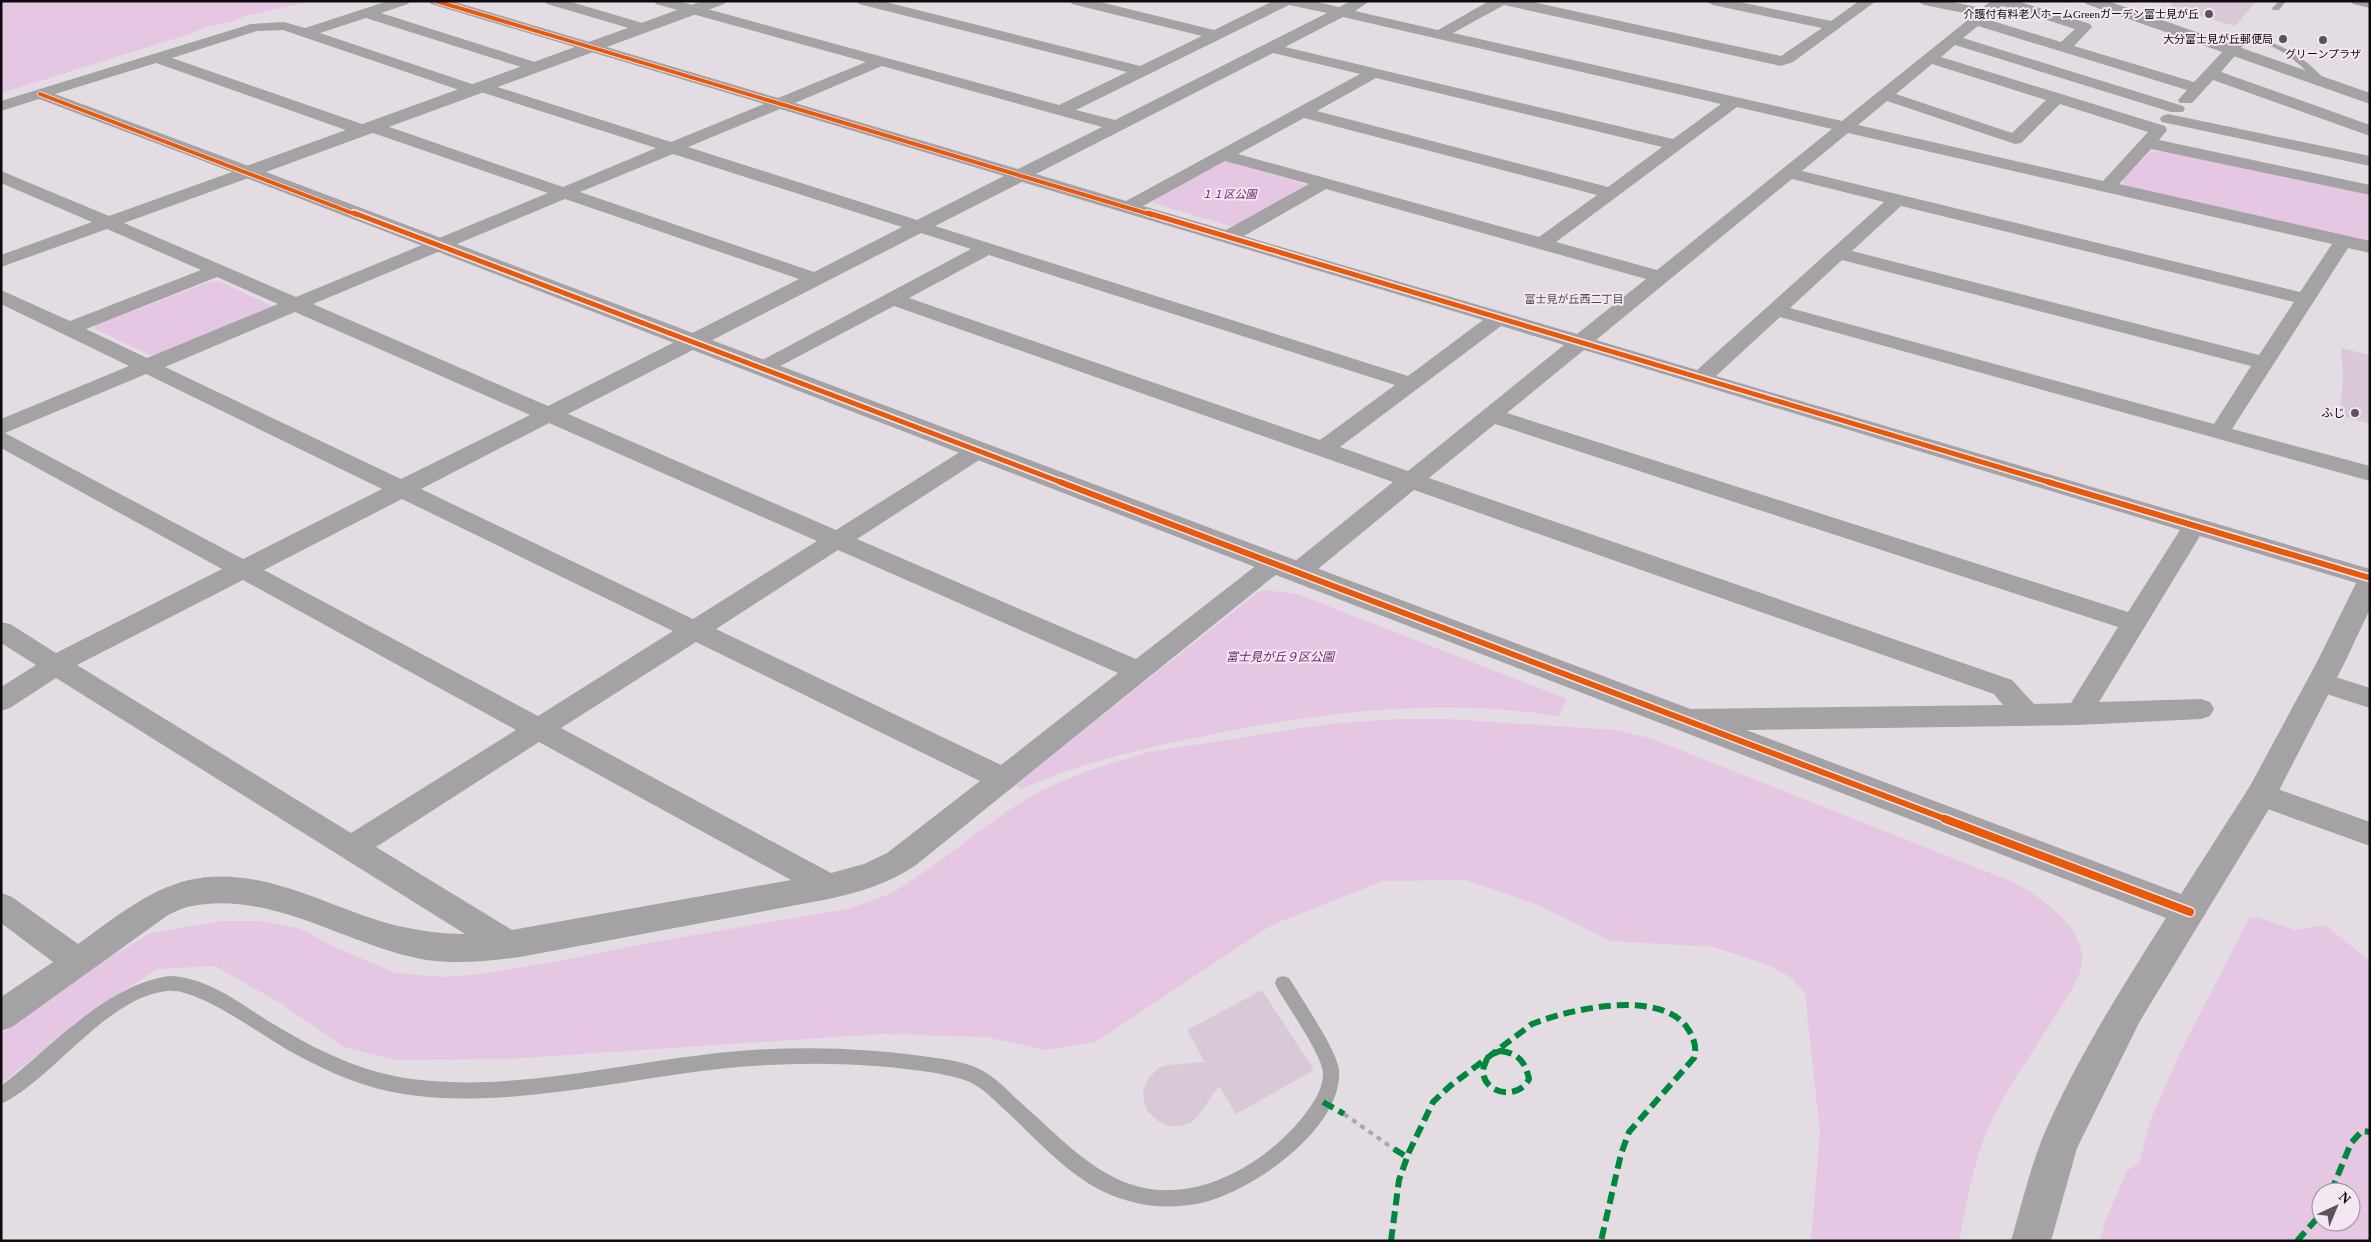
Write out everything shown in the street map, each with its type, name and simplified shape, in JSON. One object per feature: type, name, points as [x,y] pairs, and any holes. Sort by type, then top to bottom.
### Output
[{"type":"street","points":[[304,33],[403,1]]},
{"type":"street","points":[[436,1],[2370,579],[2320,682],[2261,795],[2128,1009],[2080,1101],[2060,1142],[2048,1177],[2032,1241]]},
{"type":"street","points":[[552,1],[644,28]]},
{"type":"street","points":[[661,1],[1117,126]]},
{"type":"street","points":[[1,261],[718,1]]},
{"type":"street","points":[[864,1],[1142,71]]},
{"type":"street","points":[[1077,1],[1216,35]]},
{"type":"street","points":[[1060,111],[1285,1]]},
{"type":"street","points":[[1292,1],[2370,247]]},
{"type":"street","points":[[1,701],[55,665],[1364,1]]},
{"type":"street","points":[[1439,35],[1500,1]]},
{"type":"street","points":[[1507,1],[1781,61],[1788,59],[1869,1]]},
{"type":"street","points":[[1713,1],[1834,26]]},
{"type":"street","points":[[1924,1],[1990,9],[2085,27],[2064,47]]},
{"type":"street","points":[[2092,1],[2365,95]]},
{"type":"street","points":[[2359,1],[2370,3]]},
{"type":"street","points":[[1,1016],[170,899],[184,894],[240,889],[268,896],[396,939],[463,949],[508,945],[829,886],[854,881],[890,867],[1138,671],[1411,480],[1990,9]]},
{"type":"street","points":[[1990,9],[2064,47],[2197,88]]},
{"type":"street","points":[[366,13],[536,67]]},
{"type":"street","points":[[1,106],[256,27],[284,26],[1412,384]]},
{"type":"street","points":[[1952,40],[2163,126],[2370,161]]},
{"type":"street","points":[[1271,48],[1675,145]]},
{"type":"street","points":[[2106,187],[2232,50]]},
{"type":"street","points":[[157,58],[564,192],[816,279]]},
{"type":"street","points":[[1930,58],[2057,98],[2163,126],[2370,190]]},
{"type":"street","points":[[1,427],[881,61]]},
{"type":"street","points":[[1128,207],[1374,73]]},
{"type":"street","points":[[2210,73],[2370,131]]},
{"type":"street","points":[[40,94],[2190,912]]},
{"type":"street","points":[[1884,96],[2015,139],[2057,98]]},
{"type":"street","points":[[1542,244],[1734,102]]},
{"type":"street","points":[[1302,112],[1611,193]]},
{"type":"street","points":[[1223,155],[1660,278]]},
{"type":"street","points":[[1788,173],[2305,299]]},
{"type":"street","points":[[1,176],[1138,671]]},
{"type":"street","points":[[1228,237],[1324,183]]},
{"type":"street","points":[[1701,378],[1897,200]]},
{"type":"street","points":[[2219,432],[2343,241]]},
{"type":"street","points":[[762,368],[988,248]]},
{"type":"street","points":[[1839,253],[2264,363]]},
{"type":"street","points":[[68,329],[218,270]]},
{"type":"street","points":[[1,296],[1003,779]]},
{"type":"street","points":[[893,298],[2003,686],[2028,715]]},
{"type":"street","points":[[1776,310],[2370,474]]},
{"type":"street","points":[[1323,449],[1500,318]]},
{"type":"street","points":[[1491,415],[2134,622]]},
{"type":"street","points":[[1,439],[829,886]]},
{"type":"street","points":[[351,848],[979,450]]},
{"type":"street","points":[[2078,714],[2194,526]]},
{"type":"street","points":[[1,631],[508,945]]},
{"type":"street","points":[[2320,682],[2370,698]]},
{"type":"street","points":[[1688,720],[2078,714],[2201,709]]},
{"type":"street","points":[[2261,795],[2370,834]]},
{"type":"street","points":[[1,906],[78,962]]},
{"type":"lane","points":[[2276,8],[2284,1]]},
{"type":"lane","points":[[1,1096],[119,1003],[165,983],[182,984],[205,991],[331,1064],[398,1086],[476,1091],[528,1087],[734,1060],[806,1054],[845,1055],[943,1066],[968,1072],[983,1080],[1077,1164],[1100,1181],[1124,1191],[1149,1196],[1179,1198],[1207,1194],[1234,1185],[1284,1149],[1308,1124],[1323,1102],[1331,1075],[1330,1063],[1283,983]]},
{"type":"path","points":[[1344,1114],[1394,1149]]},
{"type":"green space","points":[[1,1],[312,1],[209,26],[190,34],[1,93]]},
{"type":"green space","points":[[2164,151],[2370,195],[2370,244],[2124,186],[2123,179],[2150,152]]},
{"type":"green space","name":"１１区公園","points":[[1224,162],[1232,162],[1307,185],[1238,224],[1230,226],[1153,203],[1154,200]]},
{"type":"green space","points":[[219,281],[272,306],[271,309],[159,354],[149,355],[94,328],[96,325],[209,282]]},
{"type":"green space","name":"富士見が丘９区公園","points":[[1265,590],[1297,594],[1567,699],[1559,716],[1471,708],[1428,708],[1343,713],[1300,719],[1164,744],[1092,763],[1021,789],[1015,785],[1257,593]]},
{"type":"green space","points":[[1397,719],[1446,719],[1616,730],[1653,739],[2015,883],[2037,896],[2059,915],[2077,938],[2081,950],[2082,963],[2078,978],[2009,1088],[1987,1131],[1974,1171],[1959,1241],[1811,1241],[1820,1133],[1805,993],[1790,977],[1769,965],[1713,947],[1611,941],[1538,905],[1466,880],[1383,881],[1272,925],[1095,1042],[1047,1050],[985,1037],[882,1034],[507,1059],[395,1060],[344,1047],[280,1003],[215,966],[158,969],[99,1006],[1,1084],[1,1034],[108,958],[151,933],[221,921],[262,921],[301,929],[334,947],[396,973],[443,977],[480,974],[548,963],[665,940],[848,909],[892,893],[930,868],[1007,811],[1044,789],[1087,771],[1149,752],[1329,724]]},
{"type":"green space","points":[[2257,917],[2295,930],[2325,925],[2370,961],[2370,1241],[2100,1241],[2106,1219],[2127,1171],[2139,1163],[2150,1121],[2181,1051],[2249,918]]},
{"type":"building","name":"介護付有料老人ホームGreenガーデン富士見が丘","points":[[2172,1],[2257,1],[2235,26],[2171,8]]},
{"type":"building","points":[[2341,348],[2370,355],[2370,424],[2340,416],[2343,376]]},
{"type":"building","points":[[1262,990],[1314,1070],[1236,1114],[1219,1086],[1197,1117],[1190,1123],[1168,1126],[1158,1121],[1148,1112],[1144,1101],[1143,1091],[1147,1080],[1158,1068],[1168,1065],[1205,1062],[1187,1030]]},
{"type":"marked path","points":[[1391,1241],[1399,1180],[1409,1152],[1433,1102],[1450,1086],[1532,1024],[1544,1019],[1574,1011],[1608,1006],[1658,1008],[1673,1014],[1682,1021],[1694,1040],[1695,1054],[1694,1058],[1629,1132],[1621,1154],[1601,1241]]},
{"type":"marked path","points":[[1500,1051],[1515,1055],[1524,1062],[1529,1079],[1525,1088],[1516,1092],[1505,1093],[1494,1089],[1486,1081],[1483,1070],[1488,1056],[1500,1051]]},
{"type":"marked path","points":[[1323,1102],[1344,1114]]},
{"type":"marked path","points":[[2335,1182],[2351,1143],[2362,1131],[2370,1132]]},
{"type":"marked path","points":[[1394,1149],[1407,1157]]},
{"type":"marked path","points":[[2297,1241],[2311,1225]]},
{"type":"cycle path","points":[[436,1],[2370,578]]},
{"type":"cycle path","points":[[40,94],[2190,912]]},
{"type":"place","name":"介護付有料老人ホームGreenガーデン富士見が丘","points":[[2209,14]]},
{"type":"place","name":"大分富士見が丘郵便局","points":[[2283,39]]},
{"type":"place","name":"グリーンプラザ","points":[[2323,40]]},
{"type":"place","name":"ふじ","points":[[2355,413]]},
{"type":"district","name":"富士見が丘西二丁目","points":[[1574,299]]}]
